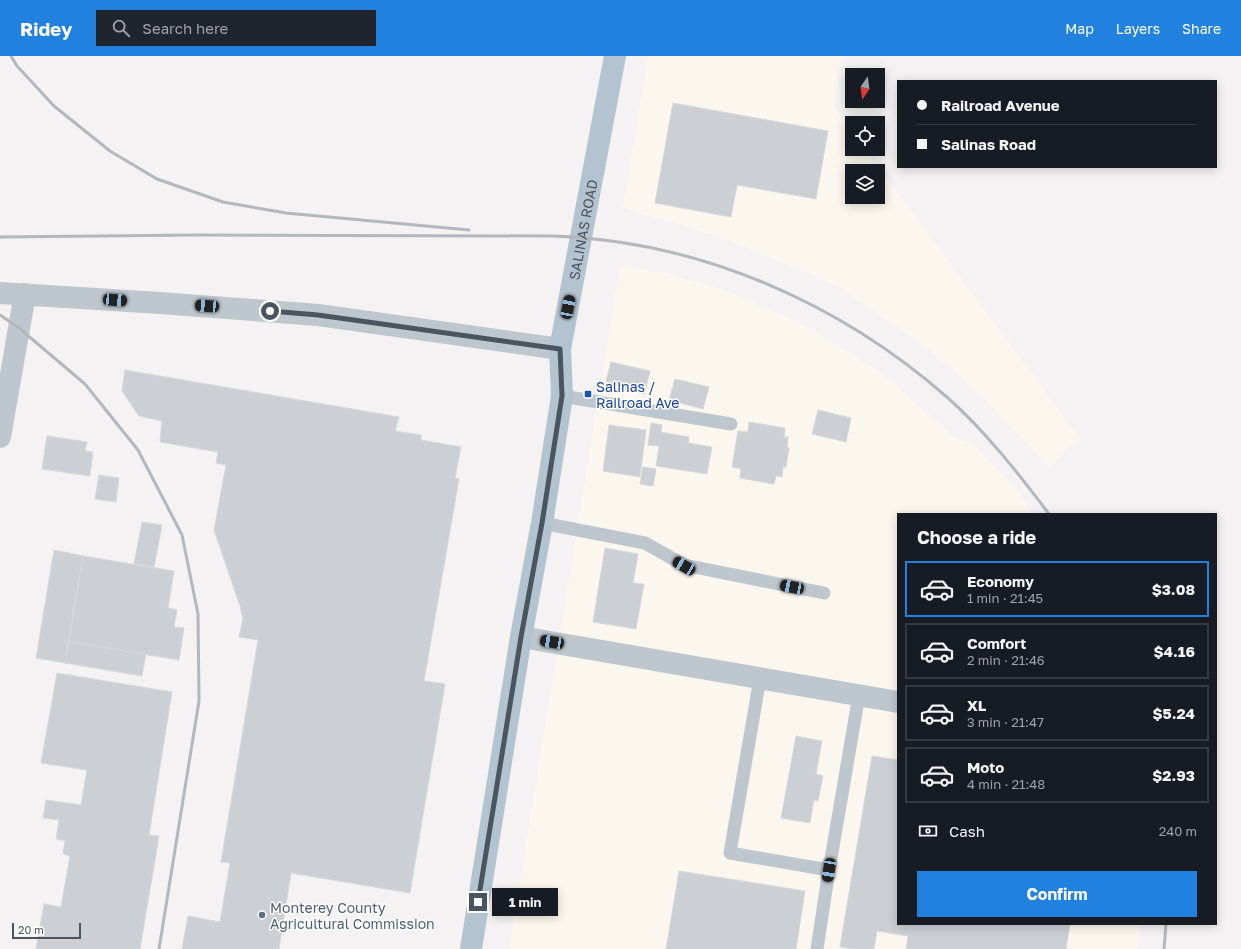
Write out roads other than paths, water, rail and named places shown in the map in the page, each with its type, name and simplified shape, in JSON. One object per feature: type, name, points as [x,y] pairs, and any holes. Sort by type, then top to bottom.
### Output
[{"type":"main road","name":"SALINAS ROAD","points":[[471,949],[521,637],[542,523],[562,396],[560,349],[614,56]]},
{"type":"street","points":[[0,293],[318,315],[560,349]]},
{"type":"street","points":[[0,437],[25,294]]},
{"type":"street","points":[[521,637],[897,702]]},
{"type":"lane","points":[[562,396],[731,424]]},
{"type":"lane","points":[[542,523],[645,543],[684,566],[824,593]]},
{"type":"lane","points":[[760,678],[730,853],[829,870]]},
{"type":"lane","points":[[817,949],[859,695]]},
{"type":"railway","points":[[11,56],[17,66],[54,106],[110,151],[157,179],[223,202],[286,213],[469,230]]},
{"type":"railway","points":[[0,237],[195,235],[553,236],[607,240],[661,250],[713,264],[764,283],[814,306],[861,333],[906,364],[962,411],[1001,453],[1048,513]]},
{"type":"railway","points":[[0,315],[19,328],[85,384],[138,450],[182,535],[198,614],[199,701],[159,949]]},
{"type":"railway","points":[[1164,949],[1166,925]]},
{"type":"place","name":"Salinas / Railroad Ave","points":[[588,394]]},
{"type":"place","name":"Monterey County Agricultural Commission","points":[[262,915]]}]
